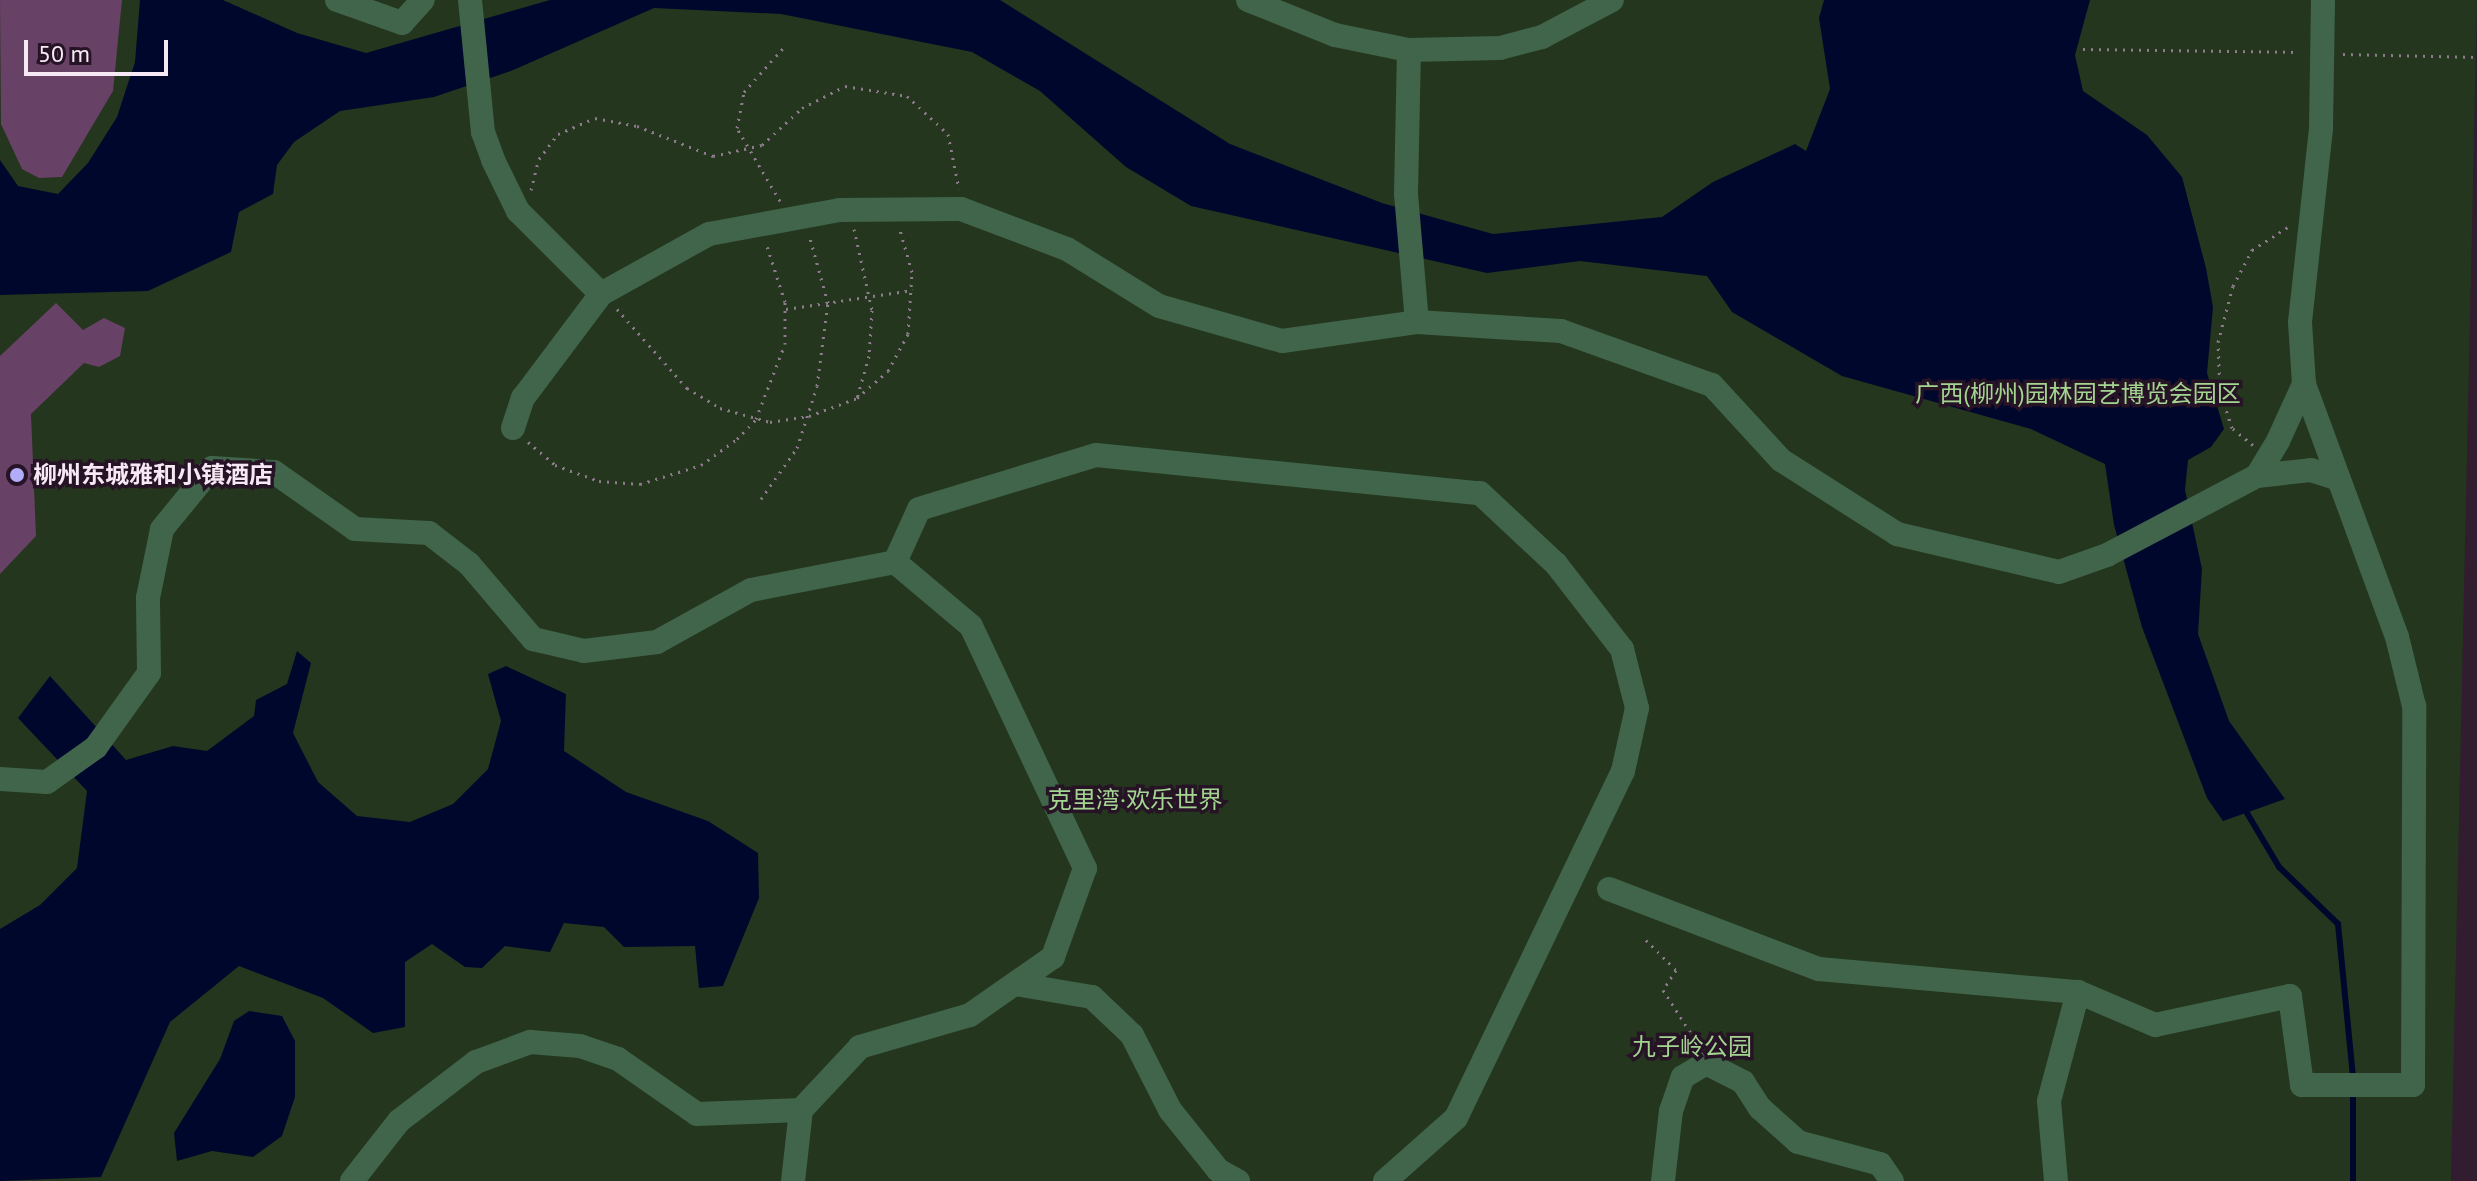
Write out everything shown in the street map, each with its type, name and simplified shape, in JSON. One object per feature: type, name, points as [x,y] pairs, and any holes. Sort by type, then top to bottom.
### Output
[{"type":"lane","points":[[337,0],[402,23],[423,0]]},
{"type":"lane","points":[[470,0],[480,103],[493,160],[525,219],[601,294]]},
{"type":"lane","points":[[1248,0],[1309,27],[1409,50],[1500,48],[1542,37],[1612,0]]},
{"type":"lane","points":[[1609,889],[1819,969],[2078,992],[2155,1025],[2290,996],[2302,1085],[2413,1085],[2414,706],[2397,637],[2304,384],[2300,322],[2312,224],[2323,0]]},
{"type":"lane","points":[[1409,50],[1406,194],[1417,322]]},
{"type":"lane","points":[[513,428],[523,398],[601,294],[709,234],[840,210],[893,208],[961,209],[1067,249],[1159,306],[1282,341],[1417,322],[1561,331],[1712,385],[1781,460],[1897,534],[2059,572],[2107,555],[2213,503],[2262,467],[2304,384]]},
{"type":"lane","points":[[895,562],[919,509],[1096,455],[1480,493],[1556,564],[1622,649],[1637,708],[1623,771],[1456,1118],[1385,1181]]},
{"type":"lane","points":[[2262,467],[2311,470],[2338,479]]},
{"type":"lane","points":[[0,779],[47,782],[96,747],[149,673],[148,598],[162,529],[212,468],[274,472],[355,529],[429,533],[469,564],[533,639],[584,651],[657,642],[751,590],[895,562]]},
{"type":"lane","points":[[793,1181],[801,1110],[860,1047],[970,1015],[1053,957],[1085,868],[971,626],[895,562]]},
{"type":"lane","points":[[1015,984],[1092,997],[1132,1035],[1170,1110],[1218,1170],[1238,1181]]},
{"type":"lane","points":[[2056,1181],[2049,1101],[2078,992]]},
{"type":"lane","points":[[352,1181],[399,1121],[476,1062],[530,1042],[580,1046],[618,1059],[697,1114],[801,1110]]},
{"type":"lane","points":[[1663,1181],[1671,1111],[1683,1077],[1706,1063],[1743,1082],[1760,1108],[1798,1142],[1880,1164],[1892,1181]]},
{"type":"path","points":[[761,499],[797,448],[803,417],[817,386],[828,303],[820,257],[746,149],[737,128],[744,92],[785,46]]},
{"type":"path","points":[[2083,49],[2477,57]]},
{"type":"path","points":[[525,219],[539,159],[558,134],[595,118],[637,126],[713,156],[762,145],[802,108],[845,86],[907,96],[948,134],[961,209]]},
{"type":"path","points":[[601,294],[687,388],[756,419],[803,417],[857,398],[888,371],[908,334],[913,290],[893,208]]},
{"type":"path","points":[[840,210],[854,230],[870,298],[869,356],[857,398]]},
{"type":"path","points":[[513,428],[555,465],[599,481],[640,484],[701,465],[756,419],[785,344],[785,309],[760,224]]},
{"type":"path","points":[[2262,467],[2232,428],[2220,390],[2218,342],[2233,286],[2252,250],[2288,227],[2312,224]]},
{"type":"path","points":[[785,309],[913,290]]},
{"type":"path","points":[[1646,940],[1676,970],[1663,990],[1688,1020],[1706,1063]]},
{"type":"green space","points":[[0,0],[2477,0],[2451,1181],[0,1181]]},
{"type":"water","points":[[140,0],[223,0],[297,33],[366,53],[550,0],[1000,0],[1230,144],[1382,203],[1493,234],[1662,217],[1713,182],[1795,144],[1806,151],[1830,89],[1819,18],[1824,0],[2090,0],[2075,55],[2083,91],[2147,135],[2182,177],[2206,268],[2213,307],[2207,373],[2224,429],[2211,447],[2188,460],[2185,490],[2202,569],[2198,634],[2229,721],[2285,799],[2223,821],[2207,798],[2142,627],[2114,525],[2105,464],[2031,429],[1842,376],[1732,312],[1707,276],[1580,261],[1487,273],[1191,206],[1126,167],[1040,91],[972,52],[781,14],[654,8],[511,71],[434,97],[340,111],[294,142],[277,165],[273,194],[239,212],[231,252],[148,291],[0,295],[0,160],[18,186],[58,194],[88,163],[117,117],[135,62]]},
{"type":"water","points":[[297,651],[311,663],[293,733],[318,782],[357,816],[410,822],[453,804],[488,769],[501,721],[488,674],[506,666],[566,694],[564,751],[626,792],[708,821],[758,853],[759,898],[723,986],[699,988],[695,946],[624,947],[604,927],[564,923],[550,952],[505,946],[482,968],[465,967],[432,944],[405,962],[405,1027],[373,1033],[323,998],[239,966],[170,1022],[101,1177],[0,1181],[0,929],[40,905],[77,868],[87,791],[18,718],[50,676],[126,760],[173,746],[207,751],[254,716],[256,700],[287,684]]},
{"type":"water","points":[[249,1011],[282,1016],[295,1041],[295,1097],[282,1136],[253,1157],[212,1151],[177,1161],[174,1133],[220,1059],[234,1021]]},
{"type":"building","points":[[0,0],[122,0],[113,91],[62,177],[39,178],[22,169],[1,124]]},
{"type":"building","name":"柳州东城雅和小镇酒店","points":[[56,303],[83,330],[104,318],[125,328],[120,356],[99,367],[84,363],[31,414],[36,536],[0,574],[0,356]]},
{"type":"waterway","points":[[2244,808],[2279,867],[2338,924],[2353,1078]]},
{"type":"waterway","points":[[2353,1089],[2353,1181]]},
{"type":"place","name":"柳州东城雅和小镇酒店","points":[[17,475]]},
{"type":"park label","name":"广西(柳州)园林园艺博览会园区","points":[[2078,394]]},
{"type":"park label","name":"克里湾·欢乐世界","points":[[1135,800]]},
{"type":"park label","name":"九子岭公园","points":[[1692,1047]]}]
